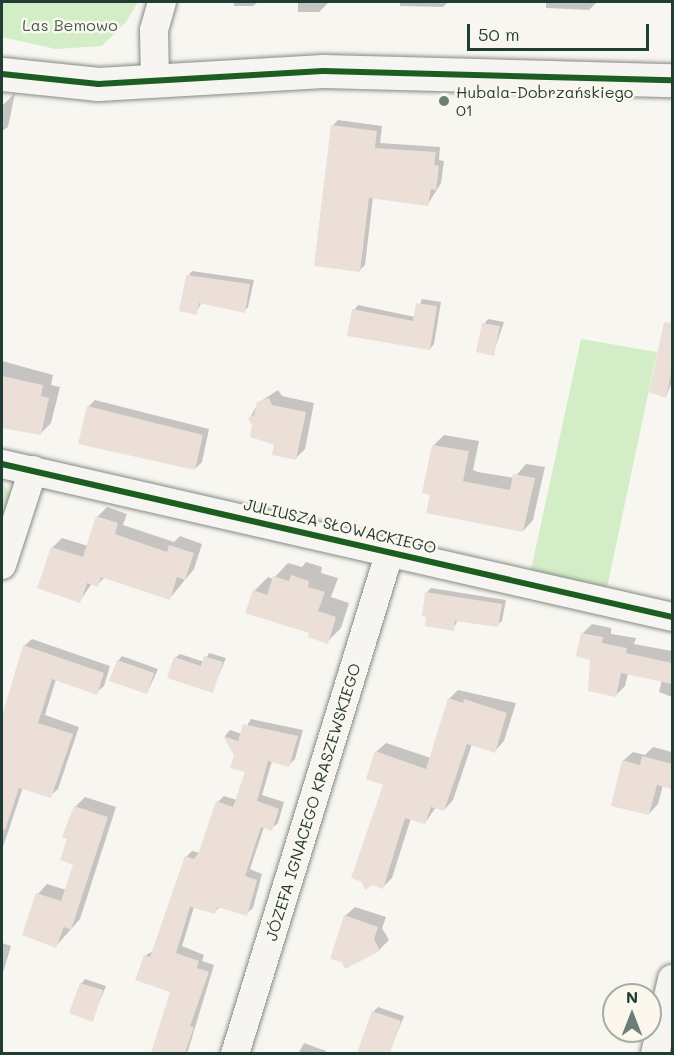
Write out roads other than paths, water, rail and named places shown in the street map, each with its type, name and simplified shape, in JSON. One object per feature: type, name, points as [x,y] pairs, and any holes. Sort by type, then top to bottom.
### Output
[{"type":"street","points":[[154,81],[154,30],[162,2]]},
{"type":"street","points":[[2,74],[64,84],[323,71],[672,80]]},
{"type":"street","name":"JULIUSZA SŁOWACKIEGO","points":[[2,464],[672,617]]},
{"type":"street","points":[[2,565],[33,470]]},
{"type":"street","name":"JÓZEFA IGNACEGO KRASZEWSKIEGO","points":[[235,1053],[390,551]]},
{"type":"street","points":[[655,1053],[672,979]]},
{"type":"place","name":"Hubala-Dobrzańskiego 01","points":[[444,101]]},
{"type":"park label","name":"Las Bemowo","points":[[70,25]]}]
